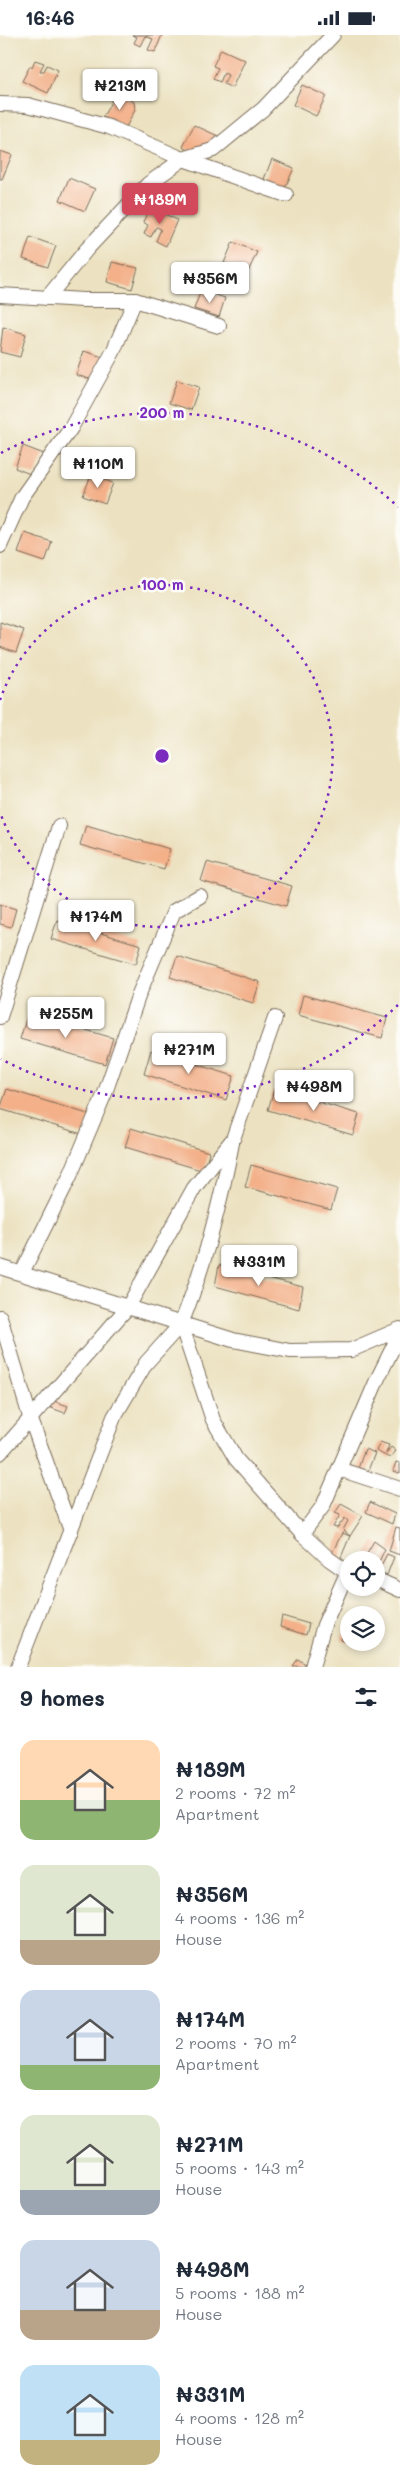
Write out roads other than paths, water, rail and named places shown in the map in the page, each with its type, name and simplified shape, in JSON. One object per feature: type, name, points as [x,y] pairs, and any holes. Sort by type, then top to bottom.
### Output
[{"type":"street","points":[[47,298],[87,249],[148,184],[182,159],[212,150],[263,109],[334,35]]},
{"type":"street","points":[[0,104],[28,105],[109,127],[182,159],[286,195]]},
{"type":"street","points":[[0,295],[135,300],[219,327]]},
{"type":"street","points":[[0,546],[22,497],[71,428],[113,352],[135,300]]},
{"type":"street","points":[[0,1017],[5,979],[59,826]]},
{"type":"street","points":[[22,1273],[70,1176],[105,1093],[139,994],[174,911],[200,896]]},
{"type":"street","points":[[18,1667],[114,1417],[146,1363],[180,1324],[197,1284],[219,1210],[233,1139],[275,1018]]},
{"type":"street","points":[[0,1453],[128,1307],[194,1189],[233,1139]]},
{"type":"street","points":[[0,1267],[234,1340],[290,1351],[350,1350],[400,1329]]},
{"type":"street","points":[[0,1317],[30,1417],[71,1531]]},
{"type":"street","points":[[180,1324],[213,1420],[236,1459],[302,1534],[340,1566]]},
{"type":"street","points":[[302,1534],[323,1506],[377,1380],[400,1333]]},
{"type":"street","points":[[339,1469],[400,1489]]},
{"type":"street","points":[[385,1583],[400,1590]]},
{"type":"street","points":[[312,1667],[324,1625],[340,1590]]}]
